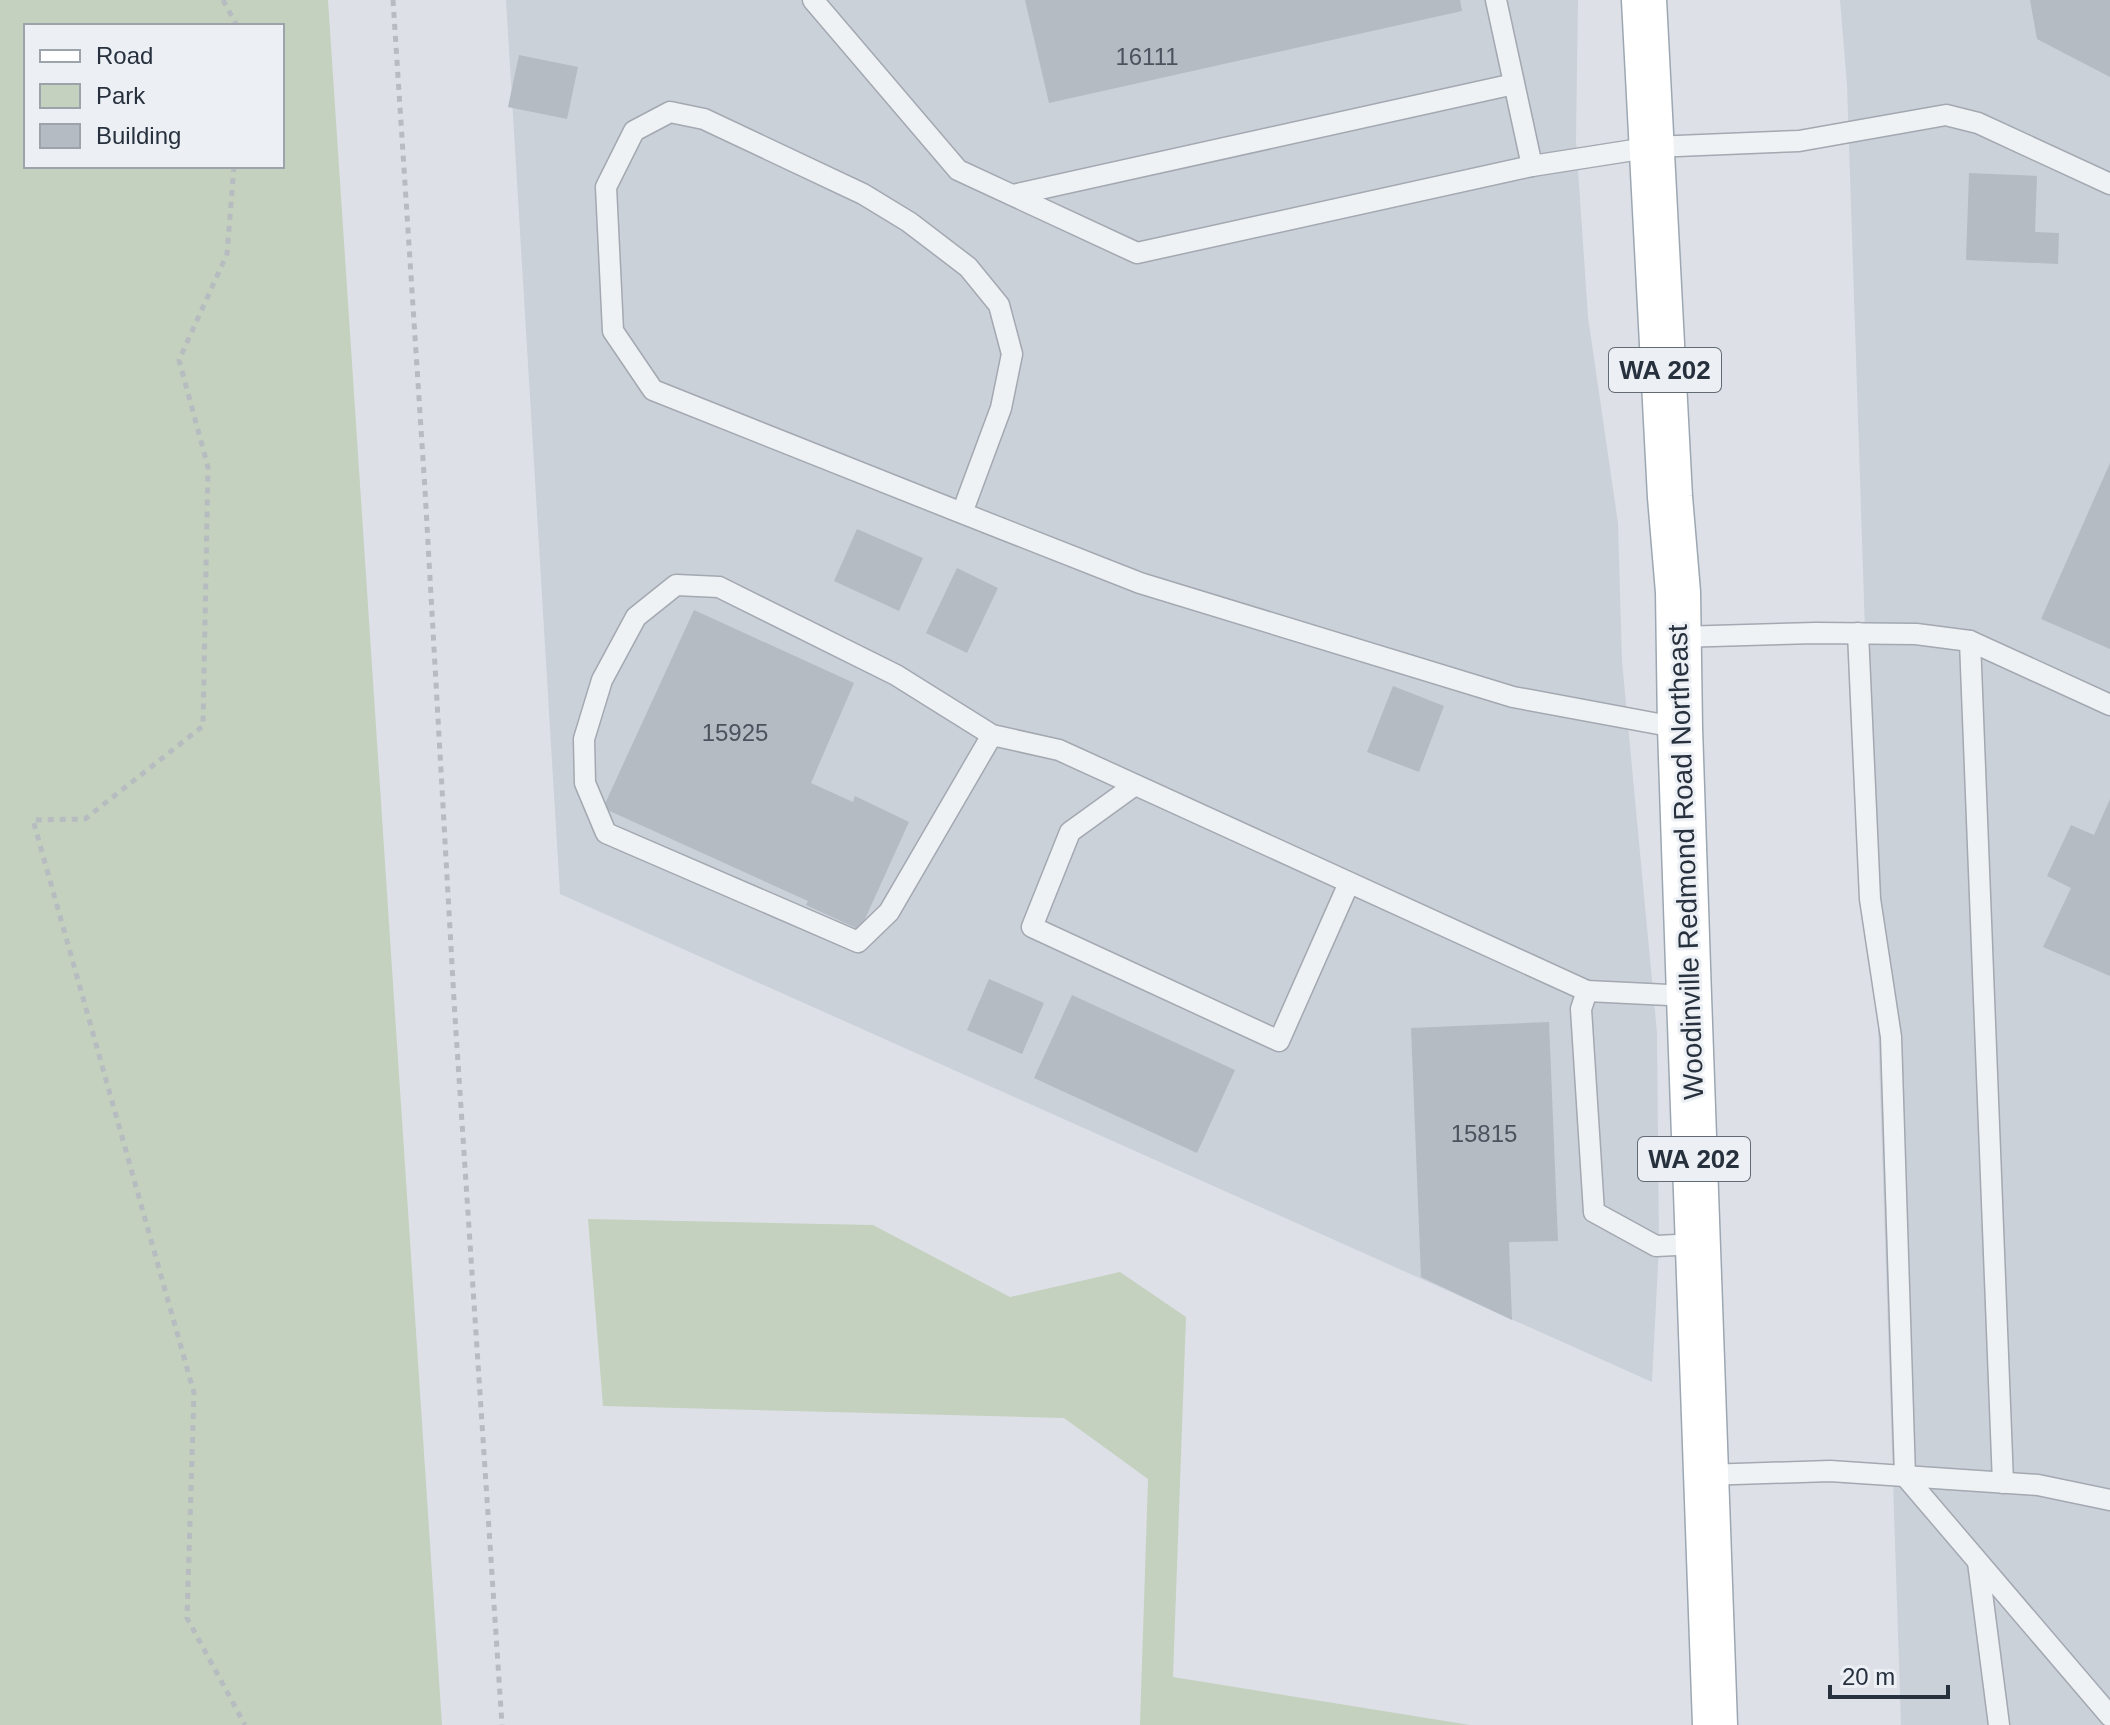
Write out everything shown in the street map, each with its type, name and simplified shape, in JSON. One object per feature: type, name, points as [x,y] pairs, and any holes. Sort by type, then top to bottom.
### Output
[{"type":"main road","name":"Woodinville Redmond Road Northeast","points":[[1644,0],[1679,637],[1715,1725]]},
{"type":"lane","points":[[813,0],[958,170],[1137,253],[1532,166],[1653,147],[1799,141],[1946,115],[1978,123],[2110,184]]},
{"type":"lane","points":[[1496,0],[1532,166]]},
{"type":"lane","points":[[1013,195],[1514,84]]},
{"type":"lane","points":[[962,513],[1001,408],[1012,354],[999,305],[968,267],[909,222],[863,194],[704,119],[670,112],[634,131],[606,187],[613,331],[653,390],[962,513],[1140,583],[1513,697],[1680,728]]},
{"type":"lane","points":[[992,735],[889,912],[858,942],[606,833],[585,783],[584,739],[602,680],[636,617],[676,585],[719,587],[896,675],[992,735],[1059,750],[1587,991],[1689,996]]},
{"type":"lane","points":[[1858,633],[1870,899],[1891,1037],[1905,1476],[2110,1716]]},
{"type":"lane","points":[[1679,637],[1858,633],[1916,634],[1970,641],[2110,705]]},
{"type":"lane","points":[[1970,641],[2003,1483]]},
{"type":"lane","points":[[1135,785],[1070,832],[1032,927],[1279,1041],[1349,883]]},
{"type":"lane","points":[[1587,991],[1581,1009],[1594,1212],[1656,1246],[1697,1244]]},
{"type":"lane","points":[[1706,1475],[1830,1471],[2038,1485],[2110,1500]]},
{"type":"lane","points":[[1978,1562],[1999,1725]]},
{"type":"path","points":[[223,0],[236,24]]},
{"type":"path","points":[[393,0],[502,1725]]},
{"type":"path","points":[[234,168],[227,254],[179,360],[208,467],[203,726],[85,819],[33,820],[194,1393],[187,1618],[245,1725]]},
{"type":"shaded area","points":[[506,0],[1578,0],[1576,140],[1588,317],[1618,523],[1622,661],[1657,1033],[1659,1246],[1652,1382],[560,894]]},
{"type":"shaded area","points":[[1840,0],[2110,0],[2110,1725],[1901,1725],[1847,85]]},
{"type":"green space","points":[[0,0],[328,0],[442,1725],[0,1725]]},
{"type":"green space","points":[[588,1219],[873,1225],[1010,1297],[1120,1272],[1186,1317],[1173,1677],[1470,1725],[1140,1725],[1148,1479],[1064,1418],[603,1406]]},
{"type":"building","points":[[1025,0],[1460,0],[1462,11],[1049,103]]},
{"type":"building","points":[[2030,0],[2110,0],[2110,77],[2037,39]]},
{"type":"building","points":[[519,55],[578,67],[567,119],[508,107]]},
{"type":"building","points":[[1969,173],[2037,176],[2035,232],[2059,233],[2058,264],[1966,260]]},
{"type":"building","points":[[2110,463],[2110,649],[2041,619]]},
{"type":"building","points":[[857,529],[923,558],[899,611],[834,581]]},
{"type":"building","points":[[957,568],[998,588],[967,653],[926,633]]},
{"type":"building","points":[[694,610],[854,683],[811,783],[853,802],[855,796],[909,822],[860,930],[806,905],[808,901],[603,808]]},
{"type":"building","points":[[1393,686],[1444,706],[1419,772],[1367,752]]},
{"type":"building","points":[[2110,799],[2110,976],[2043,947],[2071,888],[2047,876],[2071,825],[2094,835]]},
{"type":"building","points":[[989,979],[1044,1003],[1022,1054],[967,1030]]},
{"type":"building","points":[[1072,995],[1235,1070],[1197,1153],[1034,1078]]},
{"type":"building","points":[[1549,1022],[1558,1241],[1509,1242],[1512,1320],[1421,1277],[1411,1028]]}]
